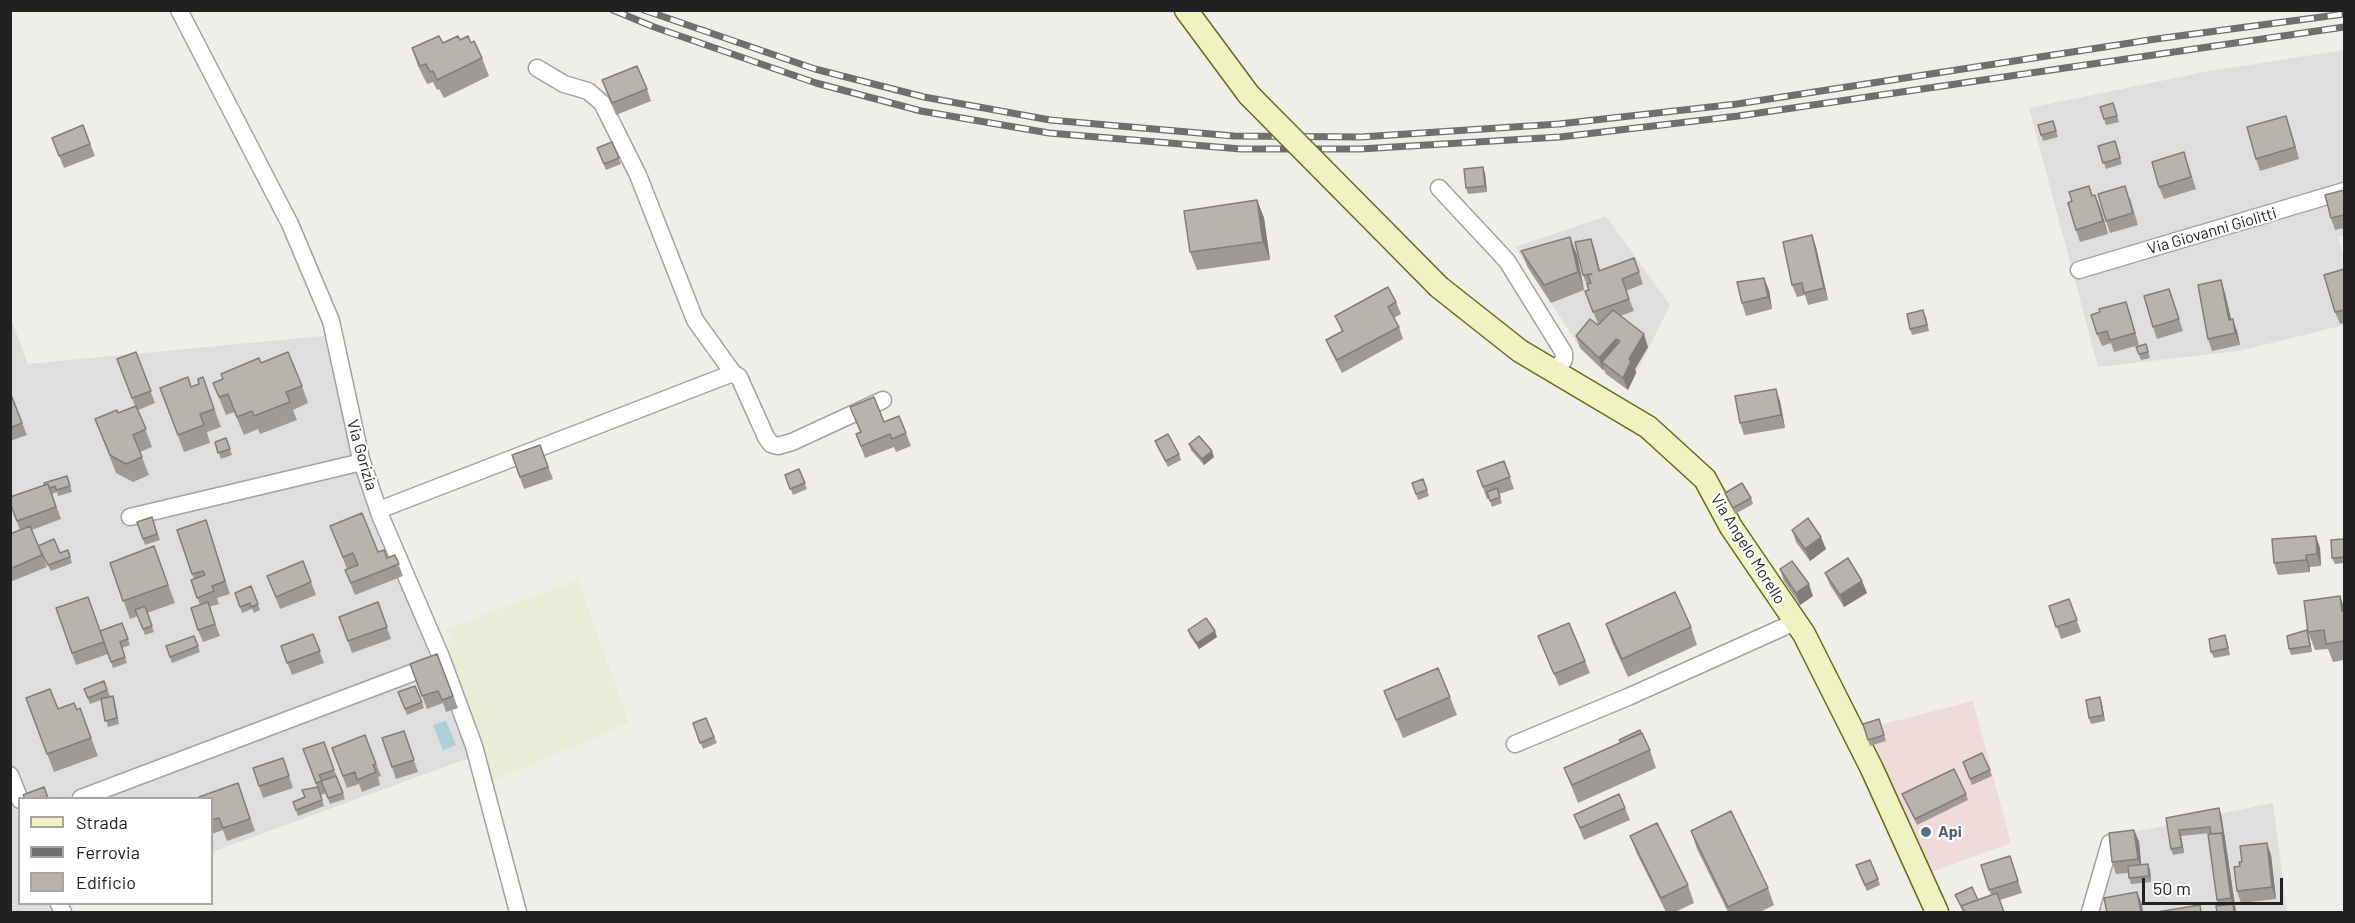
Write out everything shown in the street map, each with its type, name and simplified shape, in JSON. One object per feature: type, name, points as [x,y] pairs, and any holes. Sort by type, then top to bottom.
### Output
[{"type":"street","name":"Via Gorizia","points":[[179,10],[290,224],[331,321],[362,462],[379,510],[443,662],[474,746],[518,912]]},
{"type":"street","name":"Via Angelo Morello","points":[[1186,10],[1249,94],[1439,287],[1520,351],[1648,427],[1705,479],[1731,527],[1804,634],[1872,768],[1937,912]]},
{"type":"street","points":[[537,68],[564,84],[588,92],[602,103],[638,175],[695,320],[733,373],[739,377],[771,444],[778,446],[883,400]]},
{"type":"street","points":[[1439,188],[1507,261],[1564,353],[1564,360],[1553,371]]},
{"type":"street","name":"Via Giovanni Giolitti","points":[[2079,270],[2344,191]]},
{"type":"street","points":[[379,510],[733,373]]},
{"type":"street","points":[[130,517],[362,462]]},
{"type":"street","points":[[1515,744],[1628,697],[1795,622]]},
{"type":"street","points":[[84,797],[443,662]]},
{"type":"street","points":[[10,775],[19,797]]},
{"type":"street","points":[[2090,912],[2110,843]]},
{"type":"shaded area","points":[[2344,50],[2344,236],[2338,237],[2344,257],[2344,325],[2239,351],[2098,367],[2029,108],[2204,72]]},
{"type":"shaded area","points":[[1606,216],[1670,305],[1628,390],[1606,374],[1580,348],[1515,247]]},
{"type":"shaded area","points":[[10,316],[28,364],[333,335],[362,462],[477,755],[213,852],[213,797],[18,797],[18,905],[67,905],[61,907],[63,912],[11,912]]},
{"type":"shaded area","points":[[1973,701],[2011,843],[1931,872],[1860,730]]},
{"type":"shaded area","points":[[2273,803],[2287,912],[2082,912],[2105,838]]},
{"type":"green space","points":[[578,580],[629,723],[484,785],[441,657],[451,640],[446,629]]},
{"type":"water","points":[[446,721],[456,745],[443,750],[433,725]]},
{"type":"building","points":[[439,36],[443,43],[458,36],[460,40],[468,36],[471,43],[474,41],[482,58],[437,80],[433,71],[430,72],[426,64],[420,66],[412,48]]},
{"type":"building","points":[[637,66],[647,89],[612,103],[602,80]]},
{"type":"building","points":[[2113,103],[2117,116],[2104,119],[2100,107]]},
{"type":"building","points":[[2286,116],[2295,147],[2256,159],[2247,127]]},
{"type":"building","points":[[2053,121],[2056,131],[2041,135],[2038,125]]},
{"type":"building","points":[[83,125],[90,144],[59,156],[52,138]]},
{"type":"building","points":[[2115,141],[2120,158],[2103,163],[2098,146]]},
{"type":"building","points":[[612,142],[619,158],[604,164],[597,148]]},
{"type":"building","points":[[2184,152],[2191,177],[2159,187],[2152,162]]},
{"type":"building","points":[[1483,167],[1485,186],[1466,188],[1464,169]]},
{"type":"building","points":[[2089,186],[2092,196],[2095,195],[2103,221],[2076,230],[2068,203],[2072,201],[2069,192]]},
{"type":"building","points":[[2125,186],[2133,213],[2106,221],[2098,194]]},
{"type":"building","points":[[2344,190],[2344,215],[2331,218],[2325,195]]},
{"type":"building","points":[[1257,200],[1263,242],[1190,252],[1184,211]]},
{"type":"building","points":[[1812,235],[1824,288],[1804,293],[1802,283],[1792,285],[1783,242]]},
{"type":"building","points":[[1570,237],[1578,272],[1544,285],[1521,251]]},
{"type":"building","points":[[1591,239],[1599,271],[1634,258],[1639,272],[1622,279],[1629,299],[1593,312],[1585,291],[1589,290],[1587,284],[1591,283],[1588,275],[1592,274],[1583,275],[1575,242]]},
{"type":"building","points":[[2344,269],[2344,310],[2335,312],[2324,275]]},
{"type":"building","points":[[1764,278],[1768,297],[1742,303],[1737,282]]},
{"type":"building","points":[[2221,280],[2229,320],[2233,319],[2235,333],[2208,339],[2198,285]]},
{"type":"building","points":[[1388,287],[1396,302],[1388,307],[1399,327],[1337,360],[1326,340],[1343,331],[1335,316]]},
{"type":"building","points":[[2169,289],[2179,319],[2153,327],[2144,296]]},
{"type":"building","points":[[2126,302],[2135,333],[2110,340],[2107,331],[2097,334],[2091,315],[2100,312],[2099,309]]},
{"type":"building","points":[[1613,310],[1644,334],[1629,359],[1631,361],[1623,378],[1602,362],[1620,341],[1616,339],[1599,358],[1576,336],[1590,319],[1598,325]]},
{"type":"building","points":[[1923,310],[1927,325],[1910,329],[1907,314]]},
{"type":"building","points":[[2146,344],[2148,352],[2139,354],[2136,347]]},
{"type":"building","points":[[136,352],[151,391],[132,398],[117,359]]},
{"type":"building","points":[[288,352],[302,386],[286,392],[290,402],[254,416],[252,411],[237,417],[228,394],[219,397],[213,383],[223,379],[221,374],[259,358],[261,363]]},
{"type":"building","points":[[188,377],[191,387],[199,384],[198,379],[203,377],[214,409],[200,414],[204,425],[178,435],[160,388]]},
{"type":"building","points":[[1776,389],[1781,415],[1740,423],[1735,396]]},
{"type":"building","points":[[10,392],[22,423],[10,428]]},
{"type":"building","points":[[874,397],[884,422],[899,416],[906,433],[892,439],[890,434],[861,446],[856,434],[861,432],[850,407]]},
{"type":"building","points":[[136,406],[146,429],[133,435],[142,457],[126,464],[110,455],[95,419],[117,410],[118,413]]},
{"type":"building","points":[[1168,434],[1179,454],[1166,461],[1155,441]]},
{"type":"building","points":[[1199,436],[1212,451],[1202,459],[1189,444]]},
{"type":"building","points":[[226,438],[230,449],[218,453],[215,442]]},
{"type":"building","points":[[540,445],[548,467],[520,477],[512,455]]},
{"type":"building","points":[[1504,461],[1510,477],[1483,487],[1477,471]]},
{"type":"building","points":[[799,469],[805,483],[790,489],[785,475]]},
{"type":"building","points":[[67,476],[70,486],[56,490],[55,486],[49,488],[48,484],[44,485],[44,483]]},
{"type":"building","points":[[1423,479],[1427,490],[1416,494],[1412,483]]},
{"type":"building","points":[[1742,483],[1751,498],[1733,508],[1725,493]]},
{"type":"building","points":[[48,484],[56,507],[17,521],[10,497]]},
{"type":"building","points":[[1497,488],[1500,497],[1490,501],[1487,492]]},
{"type":"building","points":[[362,513],[378,552],[384,550],[387,558],[395,555],[399,564],[351,583],[345,570],[358,565],[353,553],[343,557],[330,526]]},
{"type":"building","points":[[152,517],[157,534],[143,539],[137,522]]},
{"type":"building","points":[[1808,518],[1821,537],[1805,549],[1792,530]]},
{"type":"building","points":[[206,520],[225,581],[212,586],[214,591],[197,598],[191,580],[205,575],[203,571],[192,574],[177,530]]},
{"type":"building","points":[[30,526],[42,555],[10,569],[10,534]]},
{"type":"building","points":[[2316,536],[2317,554],[2306,555],[2306,560],[2274,563],[2272,539]]},
{"type":"building","points":[[54,539],[60,553],[68,550],[70,557],[48,565],[38,546]]},
{"type":"building","points":[[2344,539],[2344,557],[2332,558],[2331,540]]},
{"type":"building","points":[[154,546],[168,585],[123,601],[110,563]]},
{"type":"building","points":[[1848,558],[1862,581],[1840,595],[1825,573]]},
{"type":"building","points":[[303,561],[311,582],[276,597],[267,576]]},
{"type":"building","points":[[1792,561],[1809,584],[1796,593],[1780,569]]},
{"type":"building","points":[[251,586],[258,604],[251,607],[250,603],[240,607],[235,593]]},
{"type":"building","points":[[1675,592],[1691,627],[1622,659],[1606,624]]},
{"type":"building","points":[[2340,596],[2342,611],[2344,611],[2344,641],[2326,644],[2324,630],[2308,632],[2304,601]]},
{"type":"building","points":[[88,597],[104,642],[72,653],[56,608]]},
{"type":"building","points":[[2069,599],[2077,620],[2056,627],[2049,606]]},
{"type":"building","points":[[208,602],[215,624],[198,630],[191,608]]},
{"type":"building","points":[[378,602],[387,627],[348,641],[339,617]]},
{"type":"building","points":[[145,606],[152,626],[143,629],[135,610]]},
{"type":"building","points":[[1206,618],[1215,631],[1197,643],[1188,630]]},
{"type":"building","points":[[122,623],[128,639],[120,642],[125,657],[111,662],[100,631]]},
{"type":"building","points":[[1569,623],[1585,661],[1554,674],[1538,636]]},
{"type":"building","points":[[2307,630],[2310,646],[2289,649],[2287,636]]},
{"type":"building","points":[[313,634],[320,651],[287,663],[281,646]]},
{"type":"building","points":[[2225,635],[2228,648],[2211,652],[2209,639]]},
{"type":"building","points":[[194,636],[198,646],[170,657],[166,646]]},
{"type":"building","points":[[437,654],[453,696],[442,700],[438,691],[422,696],[410,664]]},
{"type":"building","points":[[1438,668],[1450,697],[1396,720],[1384,691]]},
{"type":"building","points":[[104,681],[107,690],[88,698],[84,689]]},
{"type":"building","points":[[415,686],[422,702],[405,709],[398,692]]},
{"type":"building","points":[[50,689],[58,709],[74,703],[77,710],[80,708],[91,738],[47,754],[26,698]]},
{"type":"building","points":[[113,696],[117,718],[105,721],[101,699]]},
{"type":"building","points":[[2100,697],[2103,715],[2089,718],[2086,700]]},
{"type":"building","points":[[706,718],[714,737],[700,743],[693,723]]},
{"type":"building","points":[[1879,719],[1884,735],[1868,740],[1863,724]]},
{"type":"building","points":[[1640,730],[1641,733],[1621,742],[1619,740]]},
{"type":"building","points":[[404,731],[414,760],[392,767],[382,738]]},
{"type":"building","points":[[1642,733],[1650,750],[1572,785],[1564,768]]},
{"type":"building","points":[[365,735],[376,764],[373,765],[376,772],[357,780],[355,772],[343,776],[332,748]]},
{"type":"building","points":[[324,742],[334,770],[319,775],[322,781],[316,783],[303,749]]},
{"type":"building","points":[[1982,753],[1990,770],[1970,779],[1963,762]]},
{"type":"building","points":[[283,758],[289,776],[259,786],[253,768]]},
{"type":"building","points":[[1954,769],[1966,794],[1915,819],[1902,794]]},
{"type":"building","points":[[336,776],[343,793],[328,798],[321,781]]},
{"type":"building","points":[[238,783],[250,819],[223,828],[219,818],[213,820],[213,797],[199,797]]},
{"type":"building","points":[[44,787],[48,797],[24,797],[23,795]]},
{"type":"building","points":[[318,787],[322,800],[296,810],[293,802],[305,797],[302,790]]},
{"type":"building","points":[[1619,794],[1625,808],[1580,828],[1574,815]]},
{"type":"building","points":[[2219,808],[2224,839],[2222,833],[2211,834],[2210,827],[2179,830],[2182,847],[2171,849],[2166,818]]},
{"type":"building","points":[[1731,811],[1768,888],[1728,907],[1691,831]]},
{"type":"building","points":[[1657,823],[1688,885],[1661,898],[1630,836]]},
{"type":"building","points":[[2134,830],[2138,859],[2112,862],[2109,833]]},
{"type":"building","points":[[2222,833],[2231,898],[2217,900],[2208,834]]},
{"type":"building","points":[[2267,843],[2272,887],[2237,891],[2234,867],[2240,866],[2239,862],[2242,862],[2240,846]]},
{"type":"building","points":[[2010,856],[2018,881],[1989,890],[1981,865]]},
{"type":"building","points":[[1870,860],[1878,879],[1865,885],[1856,865]]},
{"type":"building","points":[[2148,864],[2149,876],[2129,878],[2128,866]]},
{"type":"building","points":[[1972,887],[1978,900],[1961,906],[1962,908],[1955,895]]},
{"type":"building","points":[[2137,892],[2141,912],[2107,912],[2104,898]]},
{"type":"building","points":[[1997,893],[2004,912],[1965,912],[1961,906]]},
{"type":"building","points":[[2233,904],[2234,912],[2217,912],[2216,906]]},
{"type":"building","points":[[2200,905],[2201,912],[2157,912]]},
{"type":"railway","points":[[613,10],[654,27],[816,83],[921,111],[1049,133],[1241,149],[1360,149],[1560,137],[1738,116],[2344,27]]},
{"type":"railway","points":[[644,10],[815,69],[924,97],[1050,120],[1234,136],[1361,137],[1559,124],[1737,104],[2156,39],[2344,14]]},
{"type":"place","name":"Api","points":[[1926,832]]}]
